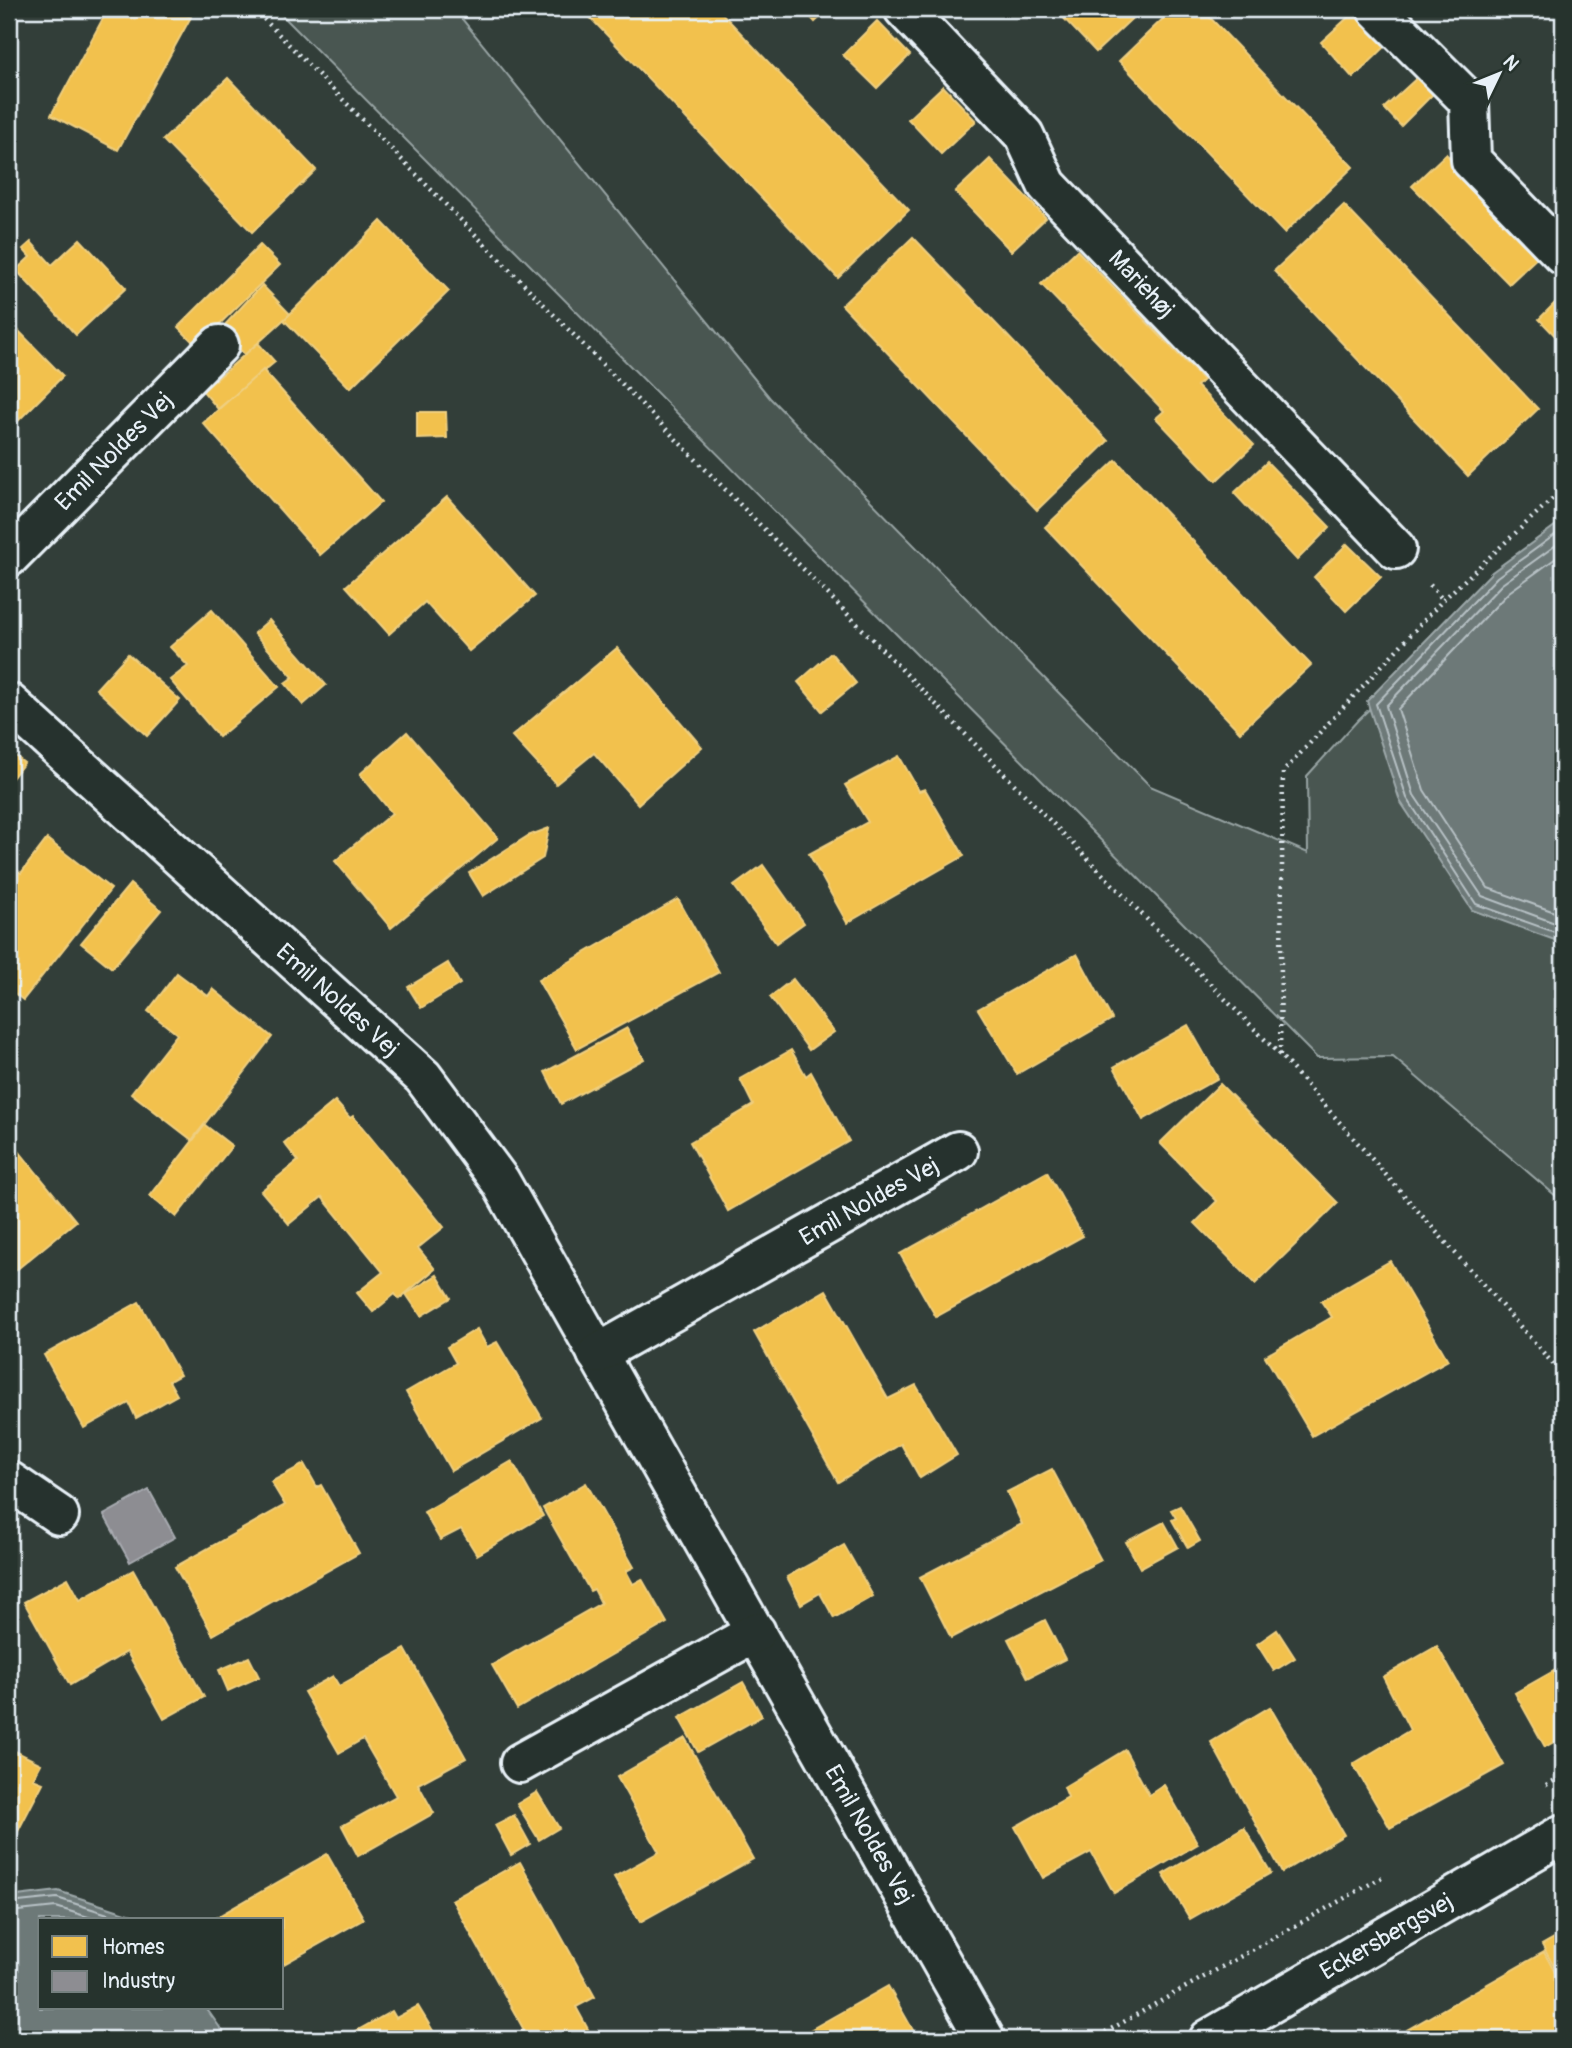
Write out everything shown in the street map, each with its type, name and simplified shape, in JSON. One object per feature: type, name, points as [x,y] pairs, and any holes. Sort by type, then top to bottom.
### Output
[{"type":"street","name":"Mariehøj","points":[[904,9],[1024,135],[1047,185],[1396,549]]},
{"type":"street","points":[[1377,9],[1469,101],[1471,160],[1563,255]]},
{"type":"street","name":"Emil Noldes Vej","points":[[9,557],[219,345]]},
{"type":"street","name":"Emil Noldes Vej","points":[[9,703],[424,1077],[500,1181],[985,2039]]},
{"type":"street","name":"Emil Noldes Vej","points":[[597,1354],[958,1151]]},
{"type":"street","points":[[9,1481],[59,1515]]},
{"type":"street","points":[[520,1763],[756,1632]]},
{"type":"street","name":"Eckersbergsvej","points":[[1209,2039],[1563,1834]]},
{"type":"path","points":[[254,9],[1280,1055],[1563,1375]]},
{"type":"path","points":[[1280,1055],[1283,772],[1443,600],[1563,489]]},
{"type":"path","points":[[1534,1792],[1563,1776]]},
{"type":"path","points":[[1093,2039],[1391,1872]]},
{"type":"shaded area","points":[[276,9],[454,9],[770,398],[1150,786],[1308,853],[1307,776],[1358,720],[1563,521],[1563,1202],[1393,1057],[1317,1058]]},
{"type":"water","points":[[1563,520],[1563,943],[1472,910],[1400,801],[1367,701],[1492,572]]},
{"type":"water","points":[[58,1891],[137,1918],[38,1918],[38,2010],[207,2010],[228,2039],[9,2039],[9,1897]]},
{"type":"building: Homes","points":[[108,9],[174,9],[191,17],[118,150],[51,115]]},
{"type":"building: Homes","points":[[582,9],[718,9],[909,210],[838,278]]},
{"type":"building: Homes","points":[[803,9],[829,9],[815,22]]},
{"type":"building: Homes","points":[[1055,9],[1142,9],[1096,52]]},
{"type":"building: Homes","points":[[1173,9],[1202,9],[1353,167],[1284,233],[1119,61]]},
{"type":"building: Homes","points":[[1355,11],[1387,45],[1353,78],[1321,42]]},
{"type":"building: Homes","points":[[877,21],[910,55],[877,88],[843,55]]},
{"type":"building: Homes","points":[[1418,77],[1434,93],[1401,126],[1384,108]]},
{"type":"building: Homes","points":[[228,78],[316,170],[252,232],[163,140]]},
{"type":"building: Homes","points":[[943,86],[976,121],[941,154],[908,119]]},
{"type":"building: Homes","points":[[1446,154],[1542,253],[1509,284],[1412,186]]},
{"type":"building: Homes","points":[[990,159],[1046,218],[1011,251],[955,192]]},
{"type":"building: Homes","points":[[1344,205],[1538,409],[1468,476],[1274,271]]},
{"type":"building: Homes","points":[[381,221],[449,291],[350,388],[284,320]]},
{"type":"building: Homes","points":[[913,237],[1108,441],[1037,510],[842,305]]},
{"type":"building: Homes","points":[[80,239],[126,288],[76,335],[16,270],[30,257],[23,249],[31,242],[52,265]]},
{"type":"building: Homes","points":[[260,245],[280,265],[197,346],[178,327]]},
{"type":"building: Homes","points":[[1077,250],[1203,380],[1197,386],[1254,445],[1216,481],[1156,418],[1164,411],[1041,284]]},
{"type":"building: Homes","points":[[262,285],[290,314],[245,355],[221,329]]},
{"type":"building: Homes","points":[[1563,295],[1563,344],[1539,319]]},
{"type":"building: Homes","points":[[9,321],[63,376],[9,430]]},
{"type":"building: Homes","points":[[258,343],[275,362],[218,409],[203,391]]},
{"type":"building: Homes","points":[[263,370],[381,502],[320,555],[203,423]]},
{"type":"building: Homes","points":[[417,412],[446,412],[447,438],[417,439]]},
{"type":"building: Homes","points":[[1116,460],[1311,665],[1240,732],[1045,527]]},
{"type":"building: Homes","points":[[1267,462],[1330,527],[1297,560],[1234,493]]},
{"type":"building: Homes","points":[[447,497],[535,596],[469,651],[425,602],[389,634],[346,586]]},
{"type":"building: Homes","points":[[1347,544],[1381,577],[1346,611],[1314,577]]},
{"type":"building: Homes","points":[[212,610],[279,687],[219,737],[170,680],[188,666],[170,647]]},
{"type":"building: Homes","points":[[269,620],[326,685],[303,705],[285,683],[293,677],[254,633]]},
{"type":"building: Homes","points":[[617,648],[702,747],[638,804],[594,753],[556,784],[512,736]]},
{"type":"building: Homes","points":[[831,653],[856,683],[822,711],[798,682]]},
{"type":"building: Homes","points":[[128,654],[180,700],[147,736],[96,689]]},
{"type":"building: Homes","points":[[407,732],[498,838],[391,928],[335,861],[392,813],[360,774]]},
{"type":"building: Homes","points":[[9,751],[24,763],[9,782]]},
{"type":"building: Homes","points":[[899,756],[919,791],[925,789],[964,856],[847,923],[809,854],[868,822],[845,785]]},
{"type":"building: Homes","points":[[549,828],[543,858],[483,896],[469,873],[528,836]]},
{"type":"building: Homes","points":[[47,839],[111,889],[23,1000],[9,989],[9,864],[21,873]]},
{"type":"building: Homes","points":[[763,865],[804,923],[776,943],[734,886]]},
{"type":"building: Homes","points":[[130,884],[161,910],[112,968],[81,943]]},
{"type":"building: Homes","points":[[678,899],[719,972],[577,1049],[538,980]]},
{"type":"building: Homes","points":[[1077,954],[1112,1019],[1017,1074],[978,1009]]},
{"type":"building: Homes","points":[[448,963],[460,984],[421,1008],[408,987]]},
{"type":"building: Homes","points":[[177,973],[208,996],[213,989],[272,1037],[192,1140],[131,1093],[177,1034],[148,1011]]},
{"type":"building: Homes","points":[[793,979],[834,1032],[809,1050],[770,997]]},
{"type":"building: Homes","points":[[1188,1025],[1218,1078],[1143,1120],[1114,1067]]},
{"type":"building: Homes","points":[[627,1028],[644,1059],[561,1104],[545,1072]]},
{"type":"building: Homes","points":[[791,1050],[806,1076],[811,1072],[849,1141],[728,1211],[690,1142],[753,1105],[740,1079]]},
{"type":"building: Homes","points":[[1220,1084],[1338,1203],[1255,1284],[1195,1223],[1217,1201],[1160,1143]]},
{"type":"building: Homes","points":[[335,1101],[350,1118],[353,1116],[444,1227],[418,1248],[435,1269],[399,1299],[395,1294],[373,1312],[357,1293],[383,1272],[322,1197],[289,1224],[261,1191],[298,1161],[284,1143]]},
{"type":"building: Homes","points":[[205,1125],[232,1146],[176,1217],[150,1196]]},
{"type":"building: Homes","points":[[9,1139],[76,1221],[9,1276]]},
{"type":"building: Homes","points":[[1047,1172],[1083,1236],[936,1317],[900,1254]]},
{"type":"building: Homes","points":[[1390,1261],[1448,1360],[1312,1436],[1265,1356],[1332,1317],[1321,1301]]},
{"type":"building: Homes","points":[[437,1275],[451,1298],[421,1316],[406,1294]]},
{"type":"building: Homes","points":[[826,1290],[888,1399],[916,1385],[957,1455],[920,1478],[901,1444],[838,1482],[754,1332]]},
{"type":"building: Homes","points":[[139,1302],[180,1375],[169,1381],[177,1395],[136,1418],[129,1403],[84,1428],[44,1355]]},
{"type":"building: Homes","points":[[477,1329],[487,1347],[497,1342],[542,1418],[451,1471],[406,1392],[456,1363],[447,1347]]},
{"type":"building: Homes","points":[[512,1461],[543,1516],[477,1555],[461,1529],[440,1540],[424,1512]]},
{"type":"building: Homes","points":[[304,1464],[317,1487],[321,1485],[359,1553],[213,1635],[175,1567],[285,1505],[271,1482]]},
{"type":"building: Homes","points":[[1052,1469],[1101,1560],[951,1638],[920,1577],[1022,1524],[1007,1492]]},
{"type":"building: Homes","points":[[586,1483],[634,1567],[626,1571],[633,1584],[642,1579],[667,1623],[517,1709],[492,1665],[601,1603],[594,1589],[590,1591],[543,1508]]},
{"type":"building: Homes","points":[[1180,1506],[1200,1541],[1188,1548],[1172,1520],[1176,1518],[1171,1510]]},
{"type":"building: Homes","points":[[1164,1522],[1178,1547],[1140,1568],[1126,1542]]},
{"type":"building: Homes","points":[[844,1545],[873,1596],[834,1618],[820,1593],[801,1604],[787,1577]]},
{"type":"building: Homes","points":[[133,1570],[204,1697],[164,1719],[127,1652],[70,1685],[24,1602],[68,1578],[80,1600]]},
{"type":"building: Homes","points":[[1045,1620],[1065,1659],[1028,1678],[1008,1639]]},
{"type":"building: Homes","points":[[1277,1630],[1295,1658],[1274,1671],[1257,1644]]},
{"type":"building: Homes","points":[[1437,1646],[1504,1765],[1390,1828],[1353,1764],[1410,1730],[1383,1677]]},
{"type":"building: Homes","points":[[405,1649],[466,1758],[418,1784],[434,1813],[358,1856],[342,1826],[396,1796],[363,1739],[339,1753],[304,1692],[333,1676],[339,1686]]},
{"type":"building: Homes","points":[[249,1657],[259,1677],[228,1691],[219,1670]]},
{"type":"building: Homes","points":[[1561,1667],[1563,1737],[1545,1747],[1515,1693]]},
{"type":"building: Homes","points":[[743,1682],[762,1716],[698,1752],[679,1718]]},
{"type":"building: Homes","points":[[1270,1707],[1344,1835],[1282,1872],[1211,1742]]},
{"type":"building: Homes","points":[[685,1738],[753,1859],[640,1922],[614,1877],[659,1852],[617,1777]]},
{"type":"building: Homes","points":[[9,1748],[41,1764],[33,1779],[43,1783],[16,1835],[9,1830]]},
{"type":"building: Homes","points":[[1125,1750],[1149,1795],[1164,1785],[1198,1844],[1114,1893],[1091,1852],[1043,1878],[1015,1827],[1068,1797],[1064,1787]]},
{"type":"building: Homes","points":[[537,1792],[559,1828],[539,1840],[517,1804]]},
{"type":"building: Homes","points":[[514,1815],[530,1844],[511,1855],[495,1825]]},
{"type":"building: Homes","points":[[1244,1827],[1271,1873],[1190,1919],[1163,1874]]},
{"type":"building: Homes","points":[[327,1854],[364,1919],[284,1964],[284,1918],[215,1918]]},
{"type":"building: Homes","points":[[520,1862],[595,1997],[576,2007],[588,2029],[570,2039],[508,2039],[524,2030],[452,1900]]},
{"type":"building: Homes","points":[[1563,1933],[1563,1983],[1542,1945]]},
{"type":"building: Homes","points":[[1544,1952],[1563,1987],[1563,2037],[1412,2039],[1407,2030]]},
{"type":"building: Homes","points":[[888,1986],[918,2039],[794,2039]]},
{"type":"building: Homes","points":[[418,2006],[438,2039],[342,2039],[392,2011],[396,2018]]},
{"type":"building: Industry","points":[[149,1490],[175,1537],[130,1562],[104,1515]]}]
